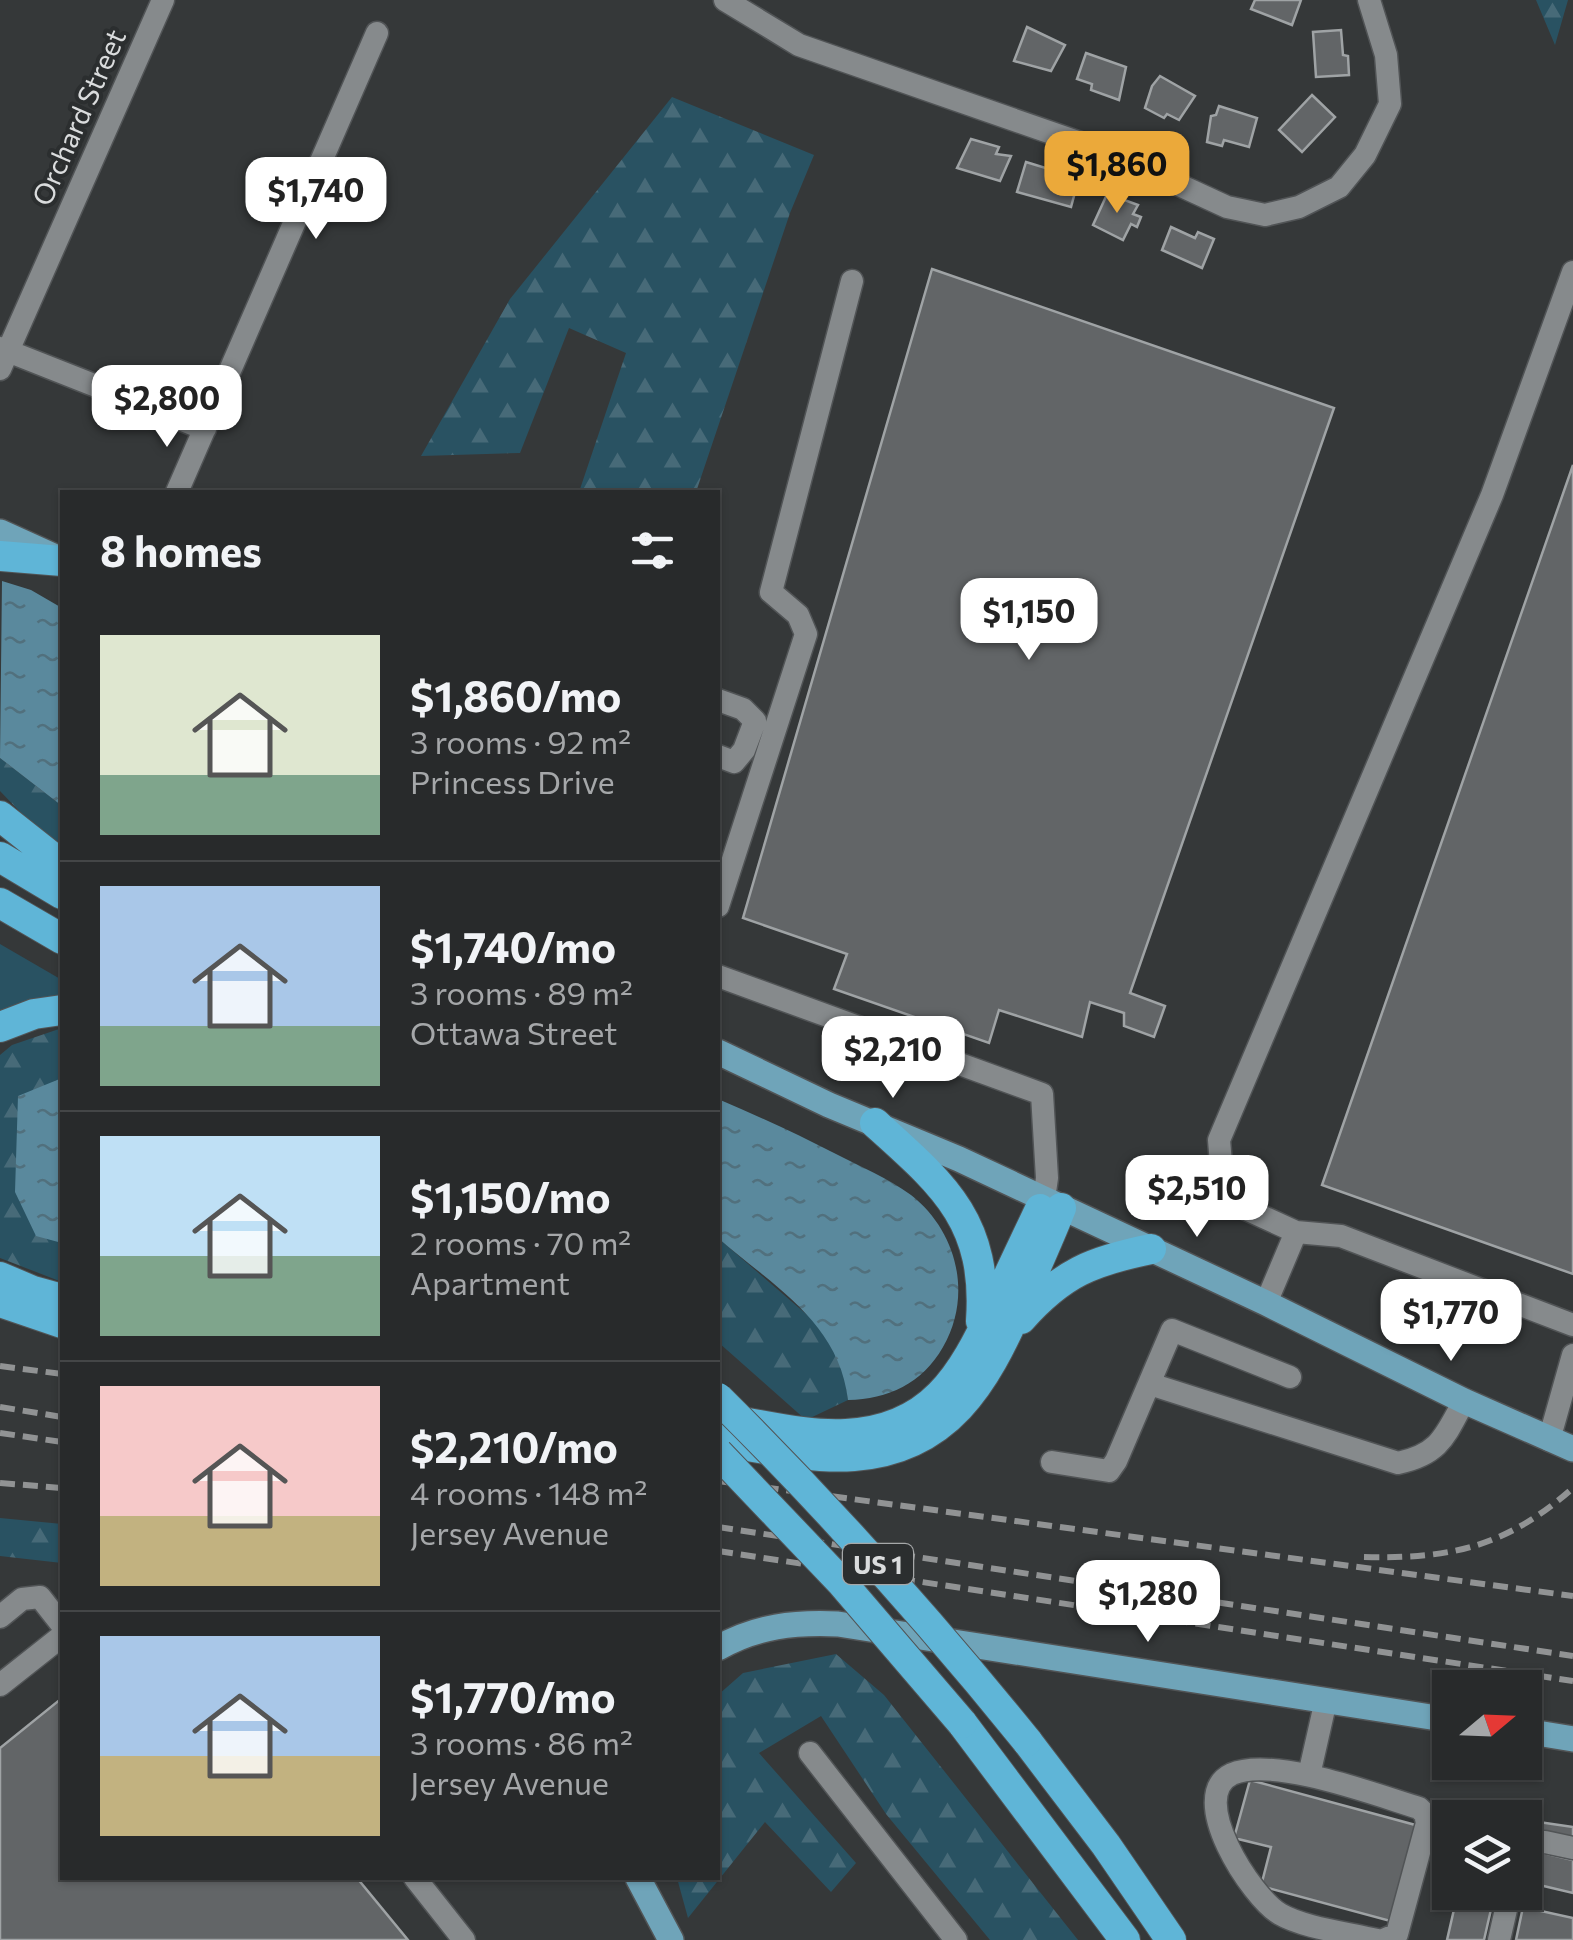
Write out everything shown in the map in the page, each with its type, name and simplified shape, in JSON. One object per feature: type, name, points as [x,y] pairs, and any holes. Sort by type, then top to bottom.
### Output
[{"type":"highway","points":[[0,556],[60,561]]},
{"type":"highway","points":[[0,816],[60,863]]},
{"type":"highway","points":[[0,857],[60,893]]},
{"type":"highway","points":[[0,903],[60,938]]},
{"type":"highway","points":[[0,1027],[34,1014],[60,1010]]},
{"type":"highway","points":[[875,1123],[934,1177],[968,1226],[981,1272],[992,1338]]},
{"type":"highway","points":[[720,1441],[837,1456],[893,1448],[941,1425],[966,1402],[986,1375],[992,1338],[1053,1203]]},
{"type":"highway","points":[[720,1418],[816,1434],[847,1434],[881,1428],[914,1416],[941,1396],[992,1338],[1074,1271],[1106,1258],[1151,1249]]},
{"type":"highway","points":[[0,1277],[60,1299]]},
{"type":"highway","points":[[0,1302],[60,1322]]},
{"type":"highway","name":"US 1","points":[[720,1400],[897,1584],[1027,1741],[1171,1940]]},
{"type":"highway","name":"US 1","points":[[720,1455],[842,1582],[962,1723],[1124,1940]]},
{"type":"main road","points":[[0,532],[60,560]]},
{"type":"main road","points":[[720,1053],[1053,1203],[1561,1444]]},
{"type":"main road","points":[[720,1647],[741,1636],[780,1625],[838,1624],[1432,1717]]},
{"type":"main road","points":[[1542,1734],[1573,1739]]},
{"type":"main road","points":[[639,1880],[671,1940]]},
{"type":"street","name":"Orchard Street","points":[[2,356],[163,0]]},
{"type":"street","points":[[725,0],[799,46],[1112,154],[1226,207],[1265,214],[1299,207],[1338,188],[1365,155],[1390,104],[1386,55],[1370,0]]},
{"type":"street","points":[[178,490],[377,33]]},
{"type":"street","points":[[1573,272],[1492,496],[1219,1140],[1224,1199],[1296,1232],[1340,1236],[1573,1326]]},
{"type":"street","points":[[720,900],[806,634],[798,614],[771,592],[852,281]]},
{"type":"street","points":[[2,356],[205,430]]},
{"type":"street","points":[[720,701],[743,708],[756,721],[744,750],[734,762],[720,757]]},
{"type":"street","points":[[720,977],[1042,1094],[1047,1178],[1053,1203]]},
{"type":"street","points":[[1266,1303],[1296,1232]]},
{"type":"street","points":[[1052,1462],[1109,1471],[1172,1330],[1290,1377]]},
{"type":"street","points":[[1561,1444],[1573,1356]]},
{"type":"street","points":[[1150,1384],[1398,1462],[1420,1458],[1439,1446],[1464,1401]]},
{"type":"street","points":[[0,1617],[22,1599],[40,1597],[60,1622]]},
{"type":"street","points":[[0,1686],[60,1638]]},
{"type":"street","points":[[1309,1774],[1326,1700]]},
{"type":"street","points":[[810,1753],[956,1940]]},
{"type":"street","points":[[1284,1770],[1309,1774],[1419,1808],[1425,1814],[1427,1823],[1398,1934],[1380,1940],[1285,1918],[1264,1904],[1223,1836],[1216,1818],[1215,1795],[1220,1782],[1231,1774],[1284,1770]]},
{"type":"street","points":[[1542,1842],[1573,1848]]},
{"type":"street","points":[[417,1880],[464,1940]]},
{"type":"street","points":[[1499,1940],[1506,1910]]},
{"type":"green space","points":[[1536,0],[1568,0],[1555,45]]},
{"type":"green space","points":[[672,97],[814,155],[790,213],[697,490],[580,490],[626,353],[569,328],[520,453],[421,456],[510,299]]},
{"type":"green space","points":[[0,758],[60,804],[60,849],[48,841],[0,791]]},
{"type":"green space","points":[[0,944],[60,979],[60,998],[34,998],[0,1011]]},
{"type":"green space","points":[[60,1029],[60,1281],[0,1258],[0,1055],[12,1045]]},
{"type":"green space","points":[[720,1240],[820,1326],[837,1353],[848,1400],[806,1420],[720,1344]]},
{"type":"green space","points":[[0,1518],[60,1524],[60,1563],[0,1556]]},
{"type":"green space","points":[[836,1654],[884,1695],[1078,1940],[990,1940],[886,1814],[821,1716],[759,1753],[856,1863],[831,1892],[765,1822],[720,1878],[720,1693],[743,1673]]},
{"type":"green space","points":[[678,1880],[718,1880],[688,1918]]},
{"type":"water","points":[[2,581],[31,590],[60,607],[60,804],[0,758]]},
{"type":"water","points":[[60,1079],[60,1242],[36,1236],[15,1192],[18,1096]]},
{"type":"water","points":[[720,1100],[792,1132],[911,1195],[940,1227],[956,1265],[958,1286],[952,1327],[925,1371],[890,1393],[848,1400],[832,1349],[817,1327],[781,1290],[720,1240]]},
{"type":"building","points":[[1255,0],[1301,0],[1292,25],[1251,9]]},
{"type":"building","points":[[1027,27],[1065,45],[1051,71],[1014,61]]},
{"type":"building","points":[[1341,30],[1349,75],[1316,77],[1313,32]]},
{"type":"building","points":[[1086,53],[1126,67],[1119,100],[1091,90],[1092,84],[1077,79]]},
{"type":"building","points":[[1160,76],[1195,96],[1179,120],[1167,114],[1164,118],[1145,108]]},
{"type":"building","points":[[1312,95],[1335,117],[1302,152],[1279,130]]},
{"type":"building","points":[[1219,106],[1257,118],[1249,147],[1224,140],[1222,146],[1207,142],[1211,116],[1216,115]]},
{"type":"building","points":[[971,139],[999,147],[996,154],[1011,156],[1000,181],[957,168]]},
{"type":"building","points":[[1026,162],[1049,169],[1047,174],[1057,177],[1059,168],[1080,174],[1071,207],[1017,192]]},
{"type":"building","points":[[1109,190],[1116,197],[1138,205],[1133,214],[1141,217],[1137,227],[1131,224],[1123,240],[1093,225]]},
{"type":"building","points":[[1171,227],[1195,238],[1198,232],[1214,239],[1202,268],[1162,250]]},
{"type":"building","points":[[932,269],[1334,408],[1130,993],[1165,1006],[1154,1037],[1124,1026],[1124,1013],[1090,1002],[1082,1037],[999,1010],[989,1043],[834,989],[847,954],[743,918]]},
{"type":"building","points":[[1573,465],[1573,1274],[1322,1185]]},
{"type":"building","points":[[60,1700],[60,1880],[359,1880],[408,1940],[0,1940],[0,1748]]},
{"type":"building","points":[[1250,1780],[1419,1826],[1394,1922],[1261,1886],[1271,1847],[1234,1838]]},
{"type":"building","points":[[1542,1822],[1573,1827],[1573,1843],[1542,1838]]},
{"type":"building","points":[[1542,1853],[1573,1860],[1573,1893],[1542,1886]]},
{"type":"building","points":[[1454,1910],[1491,1910],[1484,1940],[1447,1940]]},
{"type":"building","points":[[1522,1910],[1573,1918],[1573,1940],[1516,1940]]},
{"type":"railway","points":[[0,1366],[60,1374]]},
{"type":"railway","points":[[0,1407],[60,1417]]},
{"type":"railway","points":[[0,1433],[60,1442]]},
{"type":"railway","points":[[720,1481],[1573,1596]]},
{"type":"railway","points":[[0,1483],[60,1488]]},
{"type":"railway","points":[[1364,1557],[1424,1555],[1476,1545],[1524,1524],[1573,1488]]},
{"type":"railway","points":[[720,1527],[1573,1656]]},
{"type":"railway","points":[[720,1551],[1573,1681]]}]
